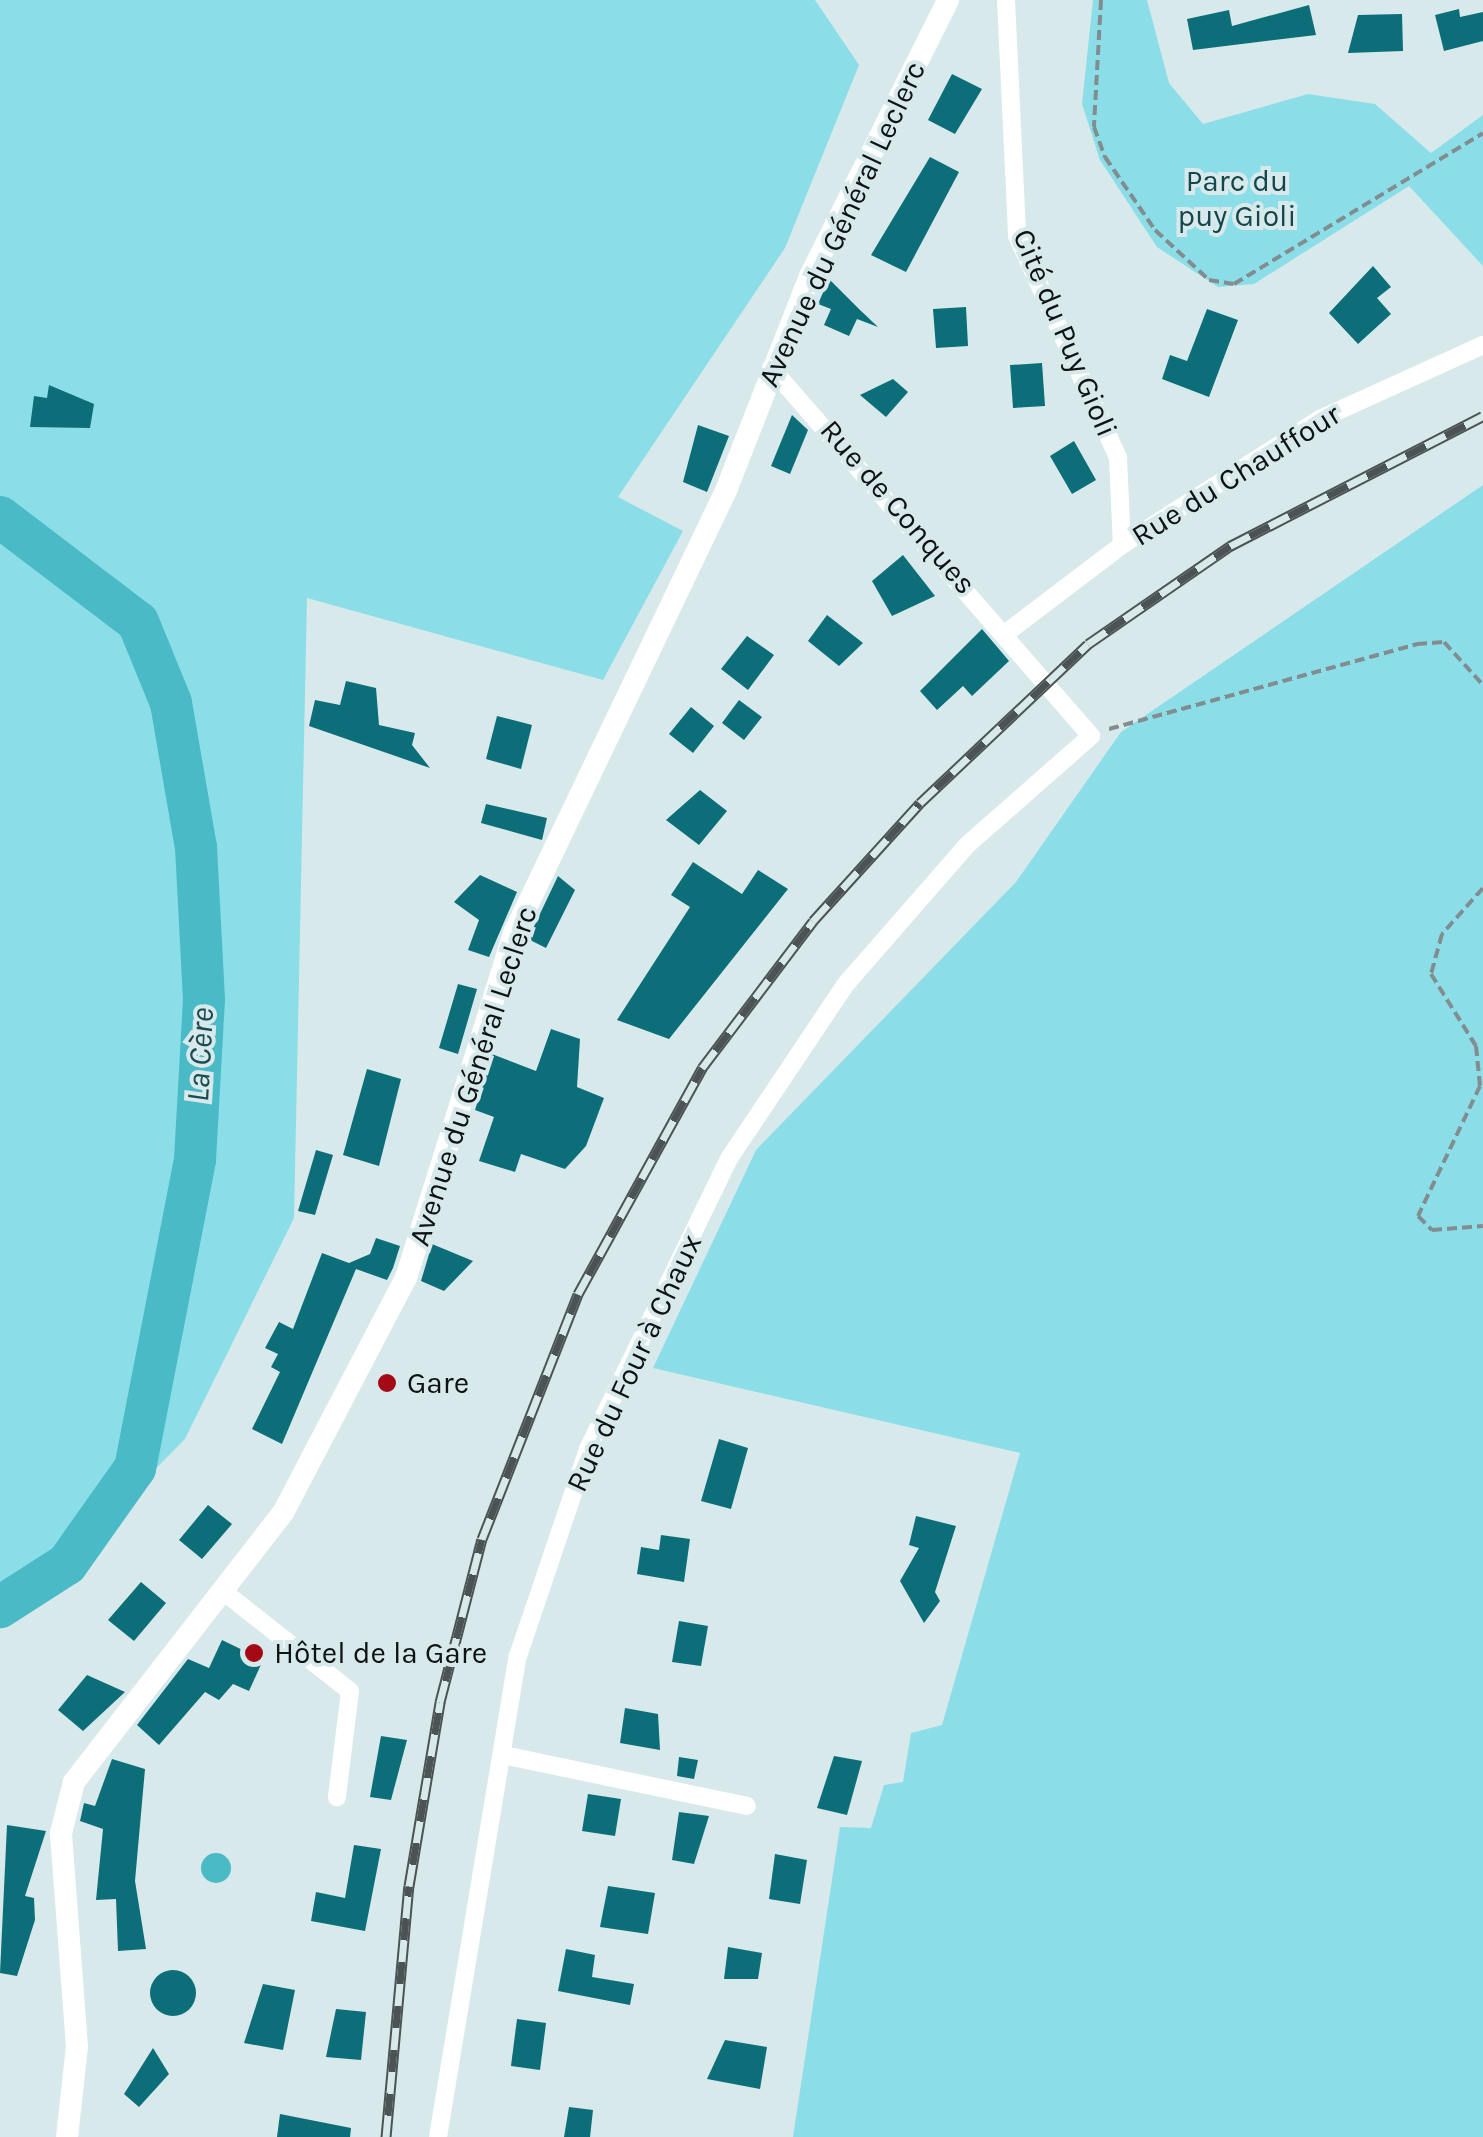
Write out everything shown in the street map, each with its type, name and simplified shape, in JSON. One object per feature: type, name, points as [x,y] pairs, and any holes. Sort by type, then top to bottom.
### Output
[{"type":"street","name":"Avenue du Général Leclerc","points":[[67,2137],[76,2048],[61,1833],[74,1782],[99,1739],[224,1592],[306,1476],[406,1278],[515,931],[726,488],[771,368],[948,0]]},
{"type":"street","name":"Cité du Puy Gioli","points":[[1006,0],[1017,236],[1118,458],[1122,545]]},
{"type":"street","name":"Rue du Chauffour","points":[[1006,632],[1122,545],[1320,419],[1483,345]]},
{"type":"street","name":"Rue de Conques","points":[[771,368],[1006,632],[1084,729]]},
{"type":"street","name":"Rue du Four à Chaux","points":[[438,2137],[463,1946],[518,1656],[588,1449],[730,1157],[857,971],[967,845],[1084,729]]},
{"type":"street","points":[[224,1592],[350,1691],[337,1797]]},
{"type":"street","points":[[502,1755],[747,1806]]},
{"type":"path","points":[[1101,0],[1094,127],[1104,157],[1155,230],[1209,280],[1234,284],[1483,133]]},
{"type":"path","points":[[1084,729],[1417,644],[1444,642],[1483,685]]},
{"type":"path","points":[[1483,888],[1442,934],[1431,974],[1476,1046],[1480,1086],[1418,1216],[1432,1230],[1483,1226]]},
{"type":"green space","points":[[0,0],[815,0],[859,65],[785,248],[618,497],[683,531],[603,680],[307,598],[294,1218],[185,1439],[0,1626]]},
{"type":"green space","name":"Parc du puy Gioli","points":[[1093,0],[1147,0],[1169,83],[1203,124],[1308,94],[1375,104],[1431,153],[1483,115],[1483,266],[1409,186],[1254,284],[1218,287],[1157,247],[1100,160],[1082,104]]},
{"type":"green space","points":[[1483,485],[1483,2137],[793,2137],[840,1827],[871,1828],[884,1785],[903,1782],[911,1733],[942,1725],[1020,1453],[653,1368],[756,1150],[1016,882],[1121,732]]},
{"type":"shaded area","points":[[216,1853],[227,1857],[231,1868],[227,1879],[216,1883],[205,1879],[201,1868],[205,1857]]},
{"type":"building","points":[[1309,5],[1316,35],[1193,50],[1187,19],[1229,10],[1232,26]]},
{"type":"building","points":[[1459,9],[1460,17],[1483,12],[1483,41],[1444,51],[1435,15]]},
{"type":"building","points":[[1402,14],[1403,51],[1348,53],[1358,15]]},
{"type":"building","points":[[952,74],[982,89],[955,134],[928,120]]},
{"type":"building","points":[[930,157],[959,172],[906,272],[871,255]]},
{"type":"building","points":[[1373,266],[1391,287],[1377,298],[1391,314],[1358,344],[1329,313]]},
{"type":"building","points":[[829,279],[878,327],[857,319],[849,336],[824,325],[831,309],[818,304]]},
{"type":"building","points":[[966,307],[968,346],[936,348],[933,309]]},
{"type":"building","points":[[1207,309],[1238,320],[1209,397],[1162,379],[1170,355],[1187,361]]},
{"type":"building","points":[[1042,363],[1045,406],[1013,408],[1010,365]]},
{"type":"building","points":[[893,379],[908,392],[886,417],[860,395]]},
{"type":"building","points":[[49,385],[94,404],[90,428],[30,427],[34,396],[47,398]]},
{"type":"building","points":[[792,415],[808,430],[790,474],[771,466]]},
{"type":"building","points":[[698,425],[729,436],[707,492],[683,482]]},
{"type":"building","points":[[1074,441],[1096,480],[1072,494],[1050,456]]},
{"type":"building","points":[[903,555],[935,596],[892,616],[872,581]]},
{"type":"building","points":[[827,615],[863,643],[839,666],[808,641]]},
{"type":"building","points":[[982,629],[1009,661],[972,696],[963,686],[937,710],[920,691]]},
{"type":"building","points":[[747,636],[774,655],[748,690],[721,669]]},
{"type":"building","points":[[346,681],[376,688],[379,725],[415,733],[412,745],[430,768],[309,726],[315,700],[340,705]]},
{"type":"building","points":[[739,700],[762,717],[744,740],[722,723]]},
{"type":"building","points":[[691,707],[714,726],[693,753],[669,734]]},
{"type":"building","points":[[497,716],[532,725],[521,769],[486,759]]},
{"type":"building","points":[[700,790],[727,811],[699,845],[666,820]]},
{"type":"building","points":[[486,804],[547,818],[542,840],[481,823]]},
{"type":"building","points":[[693,862],[742,894],[758,870],[788,889],[669,1039],[617,1020],[690,907],[671,895]]},
{"type":"building","points":[[480,875],[517,892],[489,957],[468,950],[479,920],[454,902]]},
{"type":"building","points":[[558,876],[575,890],[546,948],[528,939]]},
{"type":"building","points":[[458,984],[477,989],[458,1054],[439,1048]]},
{"type":"building","points":[[551,1029],[580,1039],[577,1087],[604,1098],[586,1146],[565,1169],[521,1154],[515,1172],[479,1161],[494,1117],[475,1110],[492,1054],[536,1071]]},
{"type":"building","points":[[367,1069],[401,1079],[379,1166],[343,1155]]},
{"type":"building","points":[[316,1150],[333,1155],[315,1215],[298,1211]]},
{"type":"building","points":[[376,1238],[400,1246],[393,1268],[387,1280],[356,1269],[282,1444],[252,1429],[280,1372],[271,1367],[278,1354],[265,1348],[279,1322],[293,1329],[322,1253],[349,1263],[370,1254]]},
{"type":"building","points":[[432,1244],[473,1261],[444,1291],[421,1281]]},
{"type":"building","points":[[719,1439],[748,1448],[731,1509],[701,1501]]},
{"type":"building","points":[[208,1505],[232,1524],[202,1559],[179,1540]]},
{"type":"building","points":[[916,1516],[956,1526],[935,1592],[940,1601],[924,1623],[900,1581],[919,1548],[909,1545]]},
{"type":"building","points":[[661,1535],[690,1539],[684,1582],[637,1574],[641,1547],[659,1550]]},
{"type":"building","points":[[141,1582],[166,1603],[134,1641],[108,1620]]},
{"type":"building","points":[[679,1621],[708,1626],[701,1666],[672,1662]]},
{"type":"building","points":[[222,1640],[263,1660],[249,1691],[233,1684],[219,1700],[205,1692],[159,1745],[137,1725],[188,1659],[209,1668]]},
{"type":"building","points":[[87,1675],[125,1692],[83,1731],[58,1710]]},
{"type":"building","points":[[625,1708],[658,1714],[660,1750],[620,1743]]},
{"type":"building","points":[[381,1736],[407,1740],[391,1800],[370,1797]]},
{"type":"building","points":[[834,1756],[862,1761],[847,1815],[817,1808]]},
{"type":"building","points":[[679,1757],[698,1760],[694,1779],[677,1776]]},
{"type":"building","points":[[112,1759],[145,1769],[135,1881],[146,1949],[118,1951],[116,1899],[96,1900],[103,1829],[80,1821],[84,1803],[95,1806]]},
{"type":"building","points":[[588,1794],[621,1799],[615,1836],[582,1831]]},
{"type":"building","points":[[679,1812],[709,1816],[694,1864],[672,1860]]},
{"type":"building","points":[[7,1825],[46,1831],[25,1896],[34,1898],[35,1920],[17,1976],[0,1973]]},
{"type":"building","points":[[354,1845],[381,1849],[365,1931],[311,1921],[316,1892],[345,1898]]},
{"type":"building","points":[[775,1854],[807,1860],[800,1904],[769,1899]]},
{"type":"building","points":[[608,1886],[655,1893],[648,1934],[600,1927]]},
{"type":"building","points":[[728,1947],[762,1953],[758,1979],[724,1979]]},
{"type":"building","points":[[566,1949],[595,1955],[592,1977],[634,1984],[630,2005],[558,1991]]},
{"type":"building","points":[[173,1970],[189,1977],[196,1993],[189,2009],[173,2016],[157,2009],[150,1993],[157,1977]]},
{"type":"building","points":[[263,1984],[295,1990],[283,2050],[244,2043]]},
{"type":"building","points":[[336,2009],[366,2012],[361,2060],[326,2057]]},
{"type":"building","points":[[517,2019],[546,2023],[540,2070],[511,2066]]},
{"type":"building","points":[[725,2040],[767,2047],[760,2089],[707,2079]]},
{"type":"building","points":[[153,2048],[169,2074],[139,2107],[124,2094]]},
{"type":"building","points":[[569,2107],[593,2110],[590,2137],[564,2137]]},
{"type":"building","points":[[280,2114],[351,2128],[350,2137],[277,2137]]},
{"type":"waterway","name":"La Cère","points":[[0,517],[138,622],[171,703],[196,847],[204,999],[195,1160],[135,1468],[67,1564],[0,1607]]},
{"type":"railway","points":[[386,2137],[409,1886],[440,1702],[482,1539],[578,1294],[702,1068],[813,921],[920,803],[1088,644],[1230,546],[1483,416]]},
{"type":"place","name":"Gare","points":[[387,1383]]},
{"type":"place","name":"Hôtel de la Gare","points":[[254,1653]]}]
